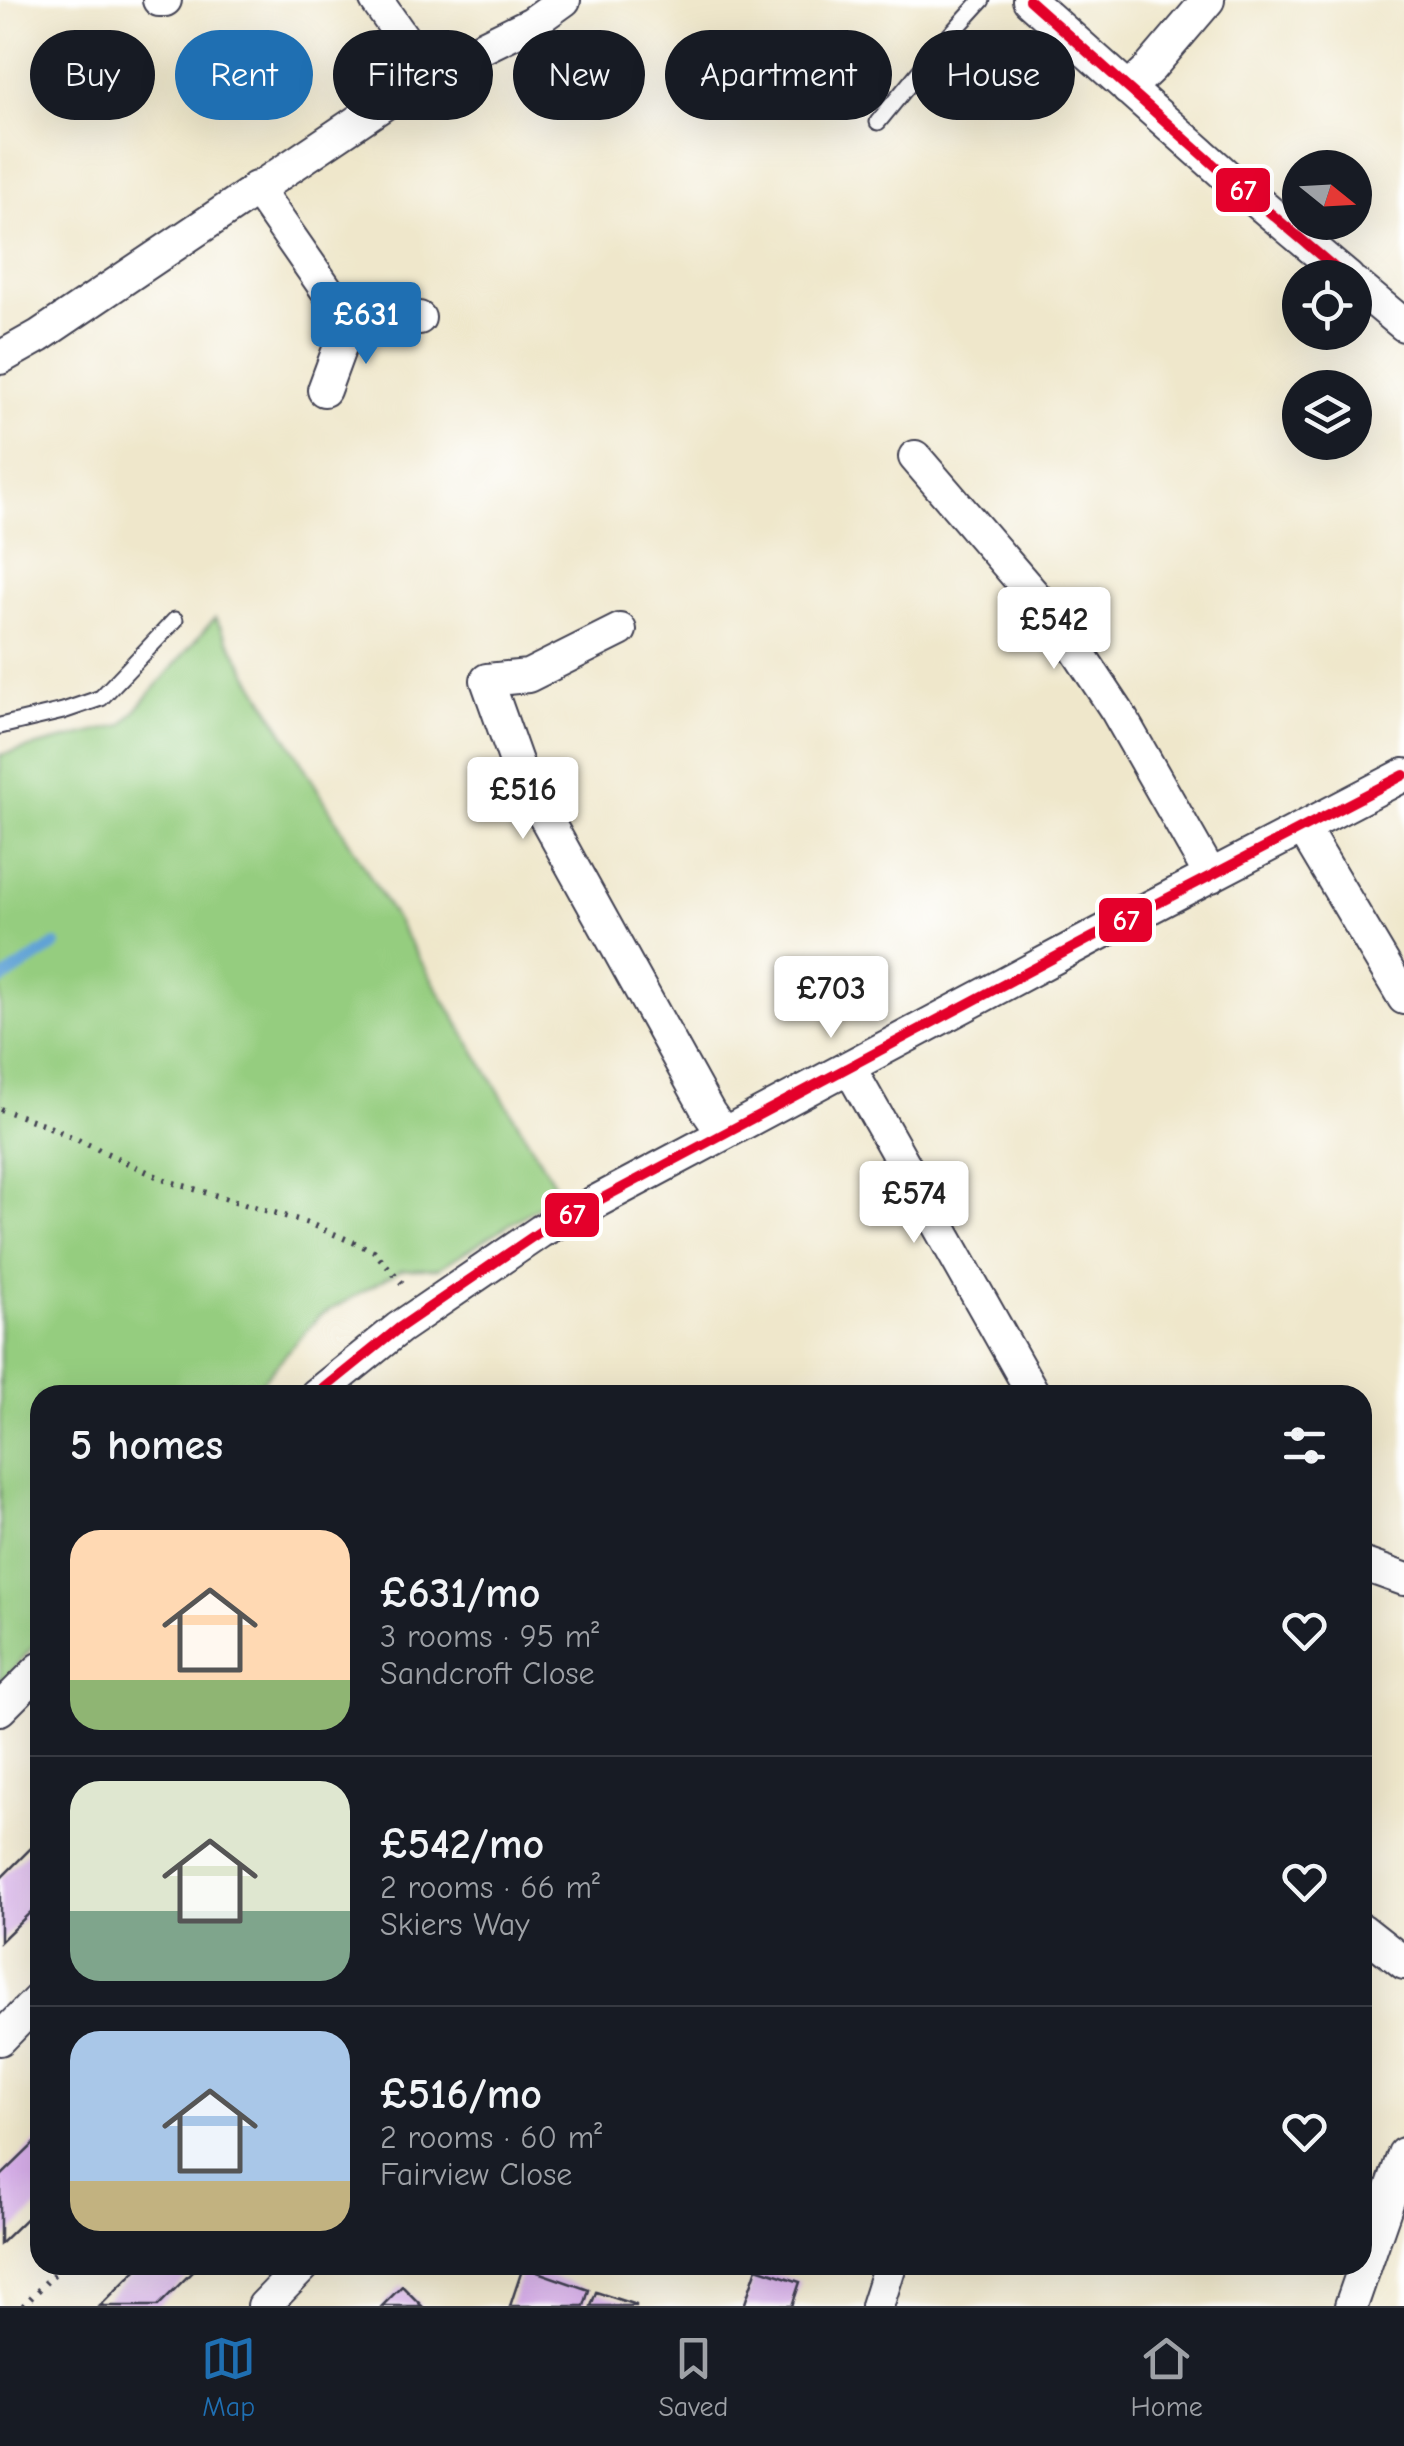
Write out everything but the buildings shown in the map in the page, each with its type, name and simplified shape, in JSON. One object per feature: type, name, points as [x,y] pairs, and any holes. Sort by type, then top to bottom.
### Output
[{"type":"street","points":[[376,0],[397,30]]},
{"type":"street","points":[[493,42],[532,23],[564,0]]},
{"type":"street","points":[[1029,0],[1327,260]]},
{"type":"street","points":[[1128,89],[1208,0]]},
{"type":"street","points":[[0,358],[39,336],[359,120]]},
{"type":"street","points":[[256,188],[349,322]]},
{"type":"street","points":[[1372,298],[1404,325]]},
{"type":"street","points":[[349,322],[419,318]]},
{"type":"street","points":[[324,390],[349,322]]},
{"type":"street","points":[[915,457],[1062,628],[1117,711],[1211,876]]},
{"type":"street","points":[[620,630],[528,676],[487,680],[520,770],[723,1133]]},
{"type":"street","points":[[331,1385],[426,1310],[541,1231],[1404,775]]},
{"type":"street","points":[[1303,828],[1404,998]]},
{"type":"street","points":[[849,1067],[1028,1385]]},
{"type":"street","points":[[1372,1568],[1404,1579]]},
{"type":"street","points":[[0,1709],[30,1678]]},
{"type":"street","points":[[1372,1938],[1404,1963]]},
{"type":"street","points":[[0,2038],[30,2008]]},
{"type":"street","points":[[1372,2246],[1404,2154]]},
{"type":"street","points":[[264,2306],[294,2275]]},
{"type":"street","points":[[877,2306],[887,2275]]},
{"type":"street","points":[[1351,2306],[1362,2275]]},
{"type":"lane","points":[[878,122],[982,0]]},
{"type":"lane","points":[[0,726],[101,698],[175,620]]},
{"type":"path","points":[[0,1110],[43,1124],[166,1182],[308,1223],[374,1251],[426,1310]]},
{"type":"path","points":[[23,2306],[53,2275]]},
{"type":"green space","points":[[215,618],[560,1193],[439,1268],[401,1270],[319,1316],[259,1385],[30,1385],[30,1650],[0,1685],[0,755],[123,725]]},
{"type":"waterway","points":[[0,981],[55,945]]},
{"type":"transit line","name":"67","points":[[1029,0],[1326,260]]},
{"type":"transit line","name":"67","points":[[328,1385],[399,1328],[541,1231],[1404,775]]}]
